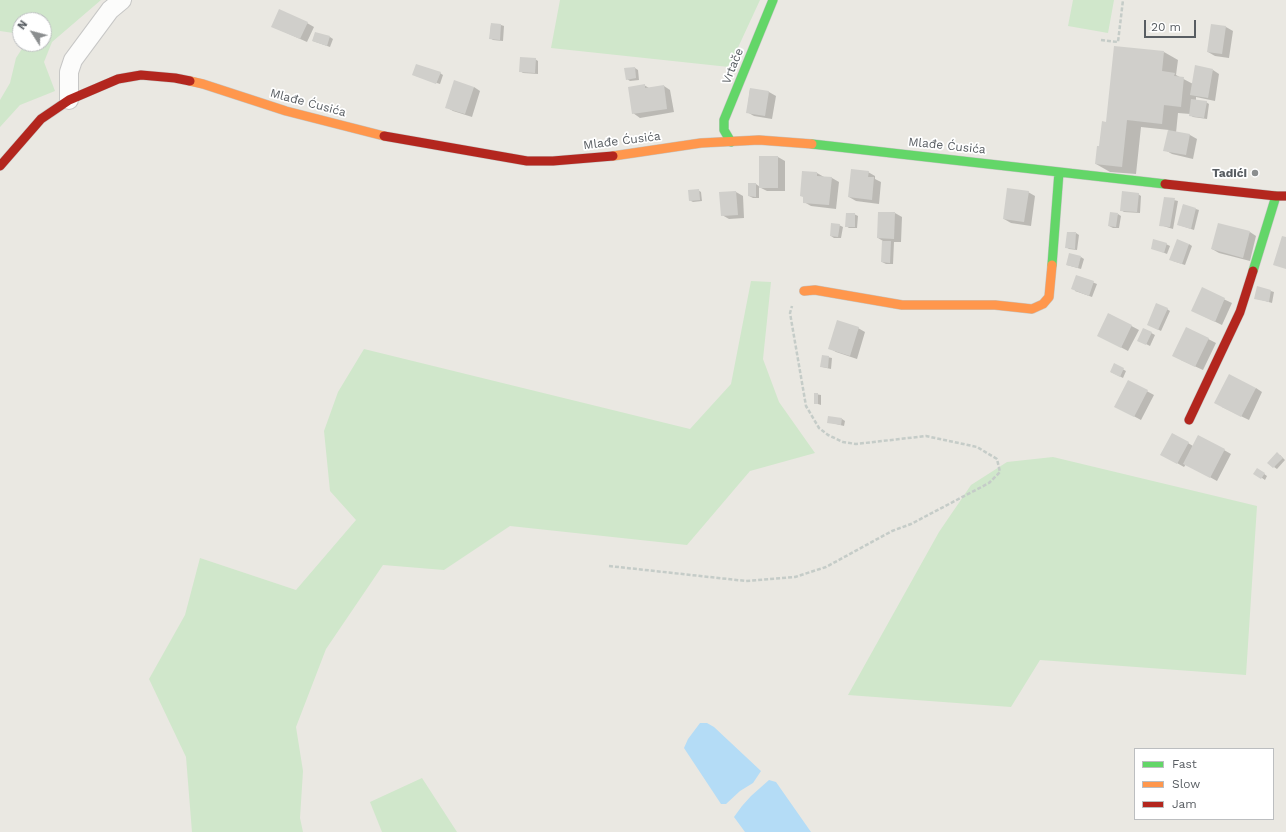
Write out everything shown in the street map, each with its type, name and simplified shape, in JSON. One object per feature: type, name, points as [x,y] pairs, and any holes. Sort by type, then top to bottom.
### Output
[{"type":"street","points":[[69,100],[69,72],[73,60],[110,10],[122,0]]},
{"type":"street","name":"Vrtače","points":[[731,142],[724,130],[724,120],[773,0]]},
{"type":"street","name":"Mlađe Ćusića","points":[[0,166],[41,119],[69,100],[118,79],[141,75],[174,78],[203,84],[286,111],[396,139],[528,161],[553,161],[614,156],[680,146],[731,142],[759,140],[785,141],[1286,196]]},
{"type":"street","points":[[804,291],[815,290],[902,305],[995,306],[1032,309],[1043,304],[1048,297],[1059,172]]},
{"type":"street","points":[[1189,420],[1240,312],[1276,196]]},
{"type":"path","points":[[1101,40],[1118,42],[1122,0]]},
{"type":"path","points":[[610,566],[746,581],[795,577],[826,567],[892,531],[911,524],[989,483],[1000,472],[997,459],[977,446],[926,436],[856,444],[843,442],[828,435],[819,428],[806,406],[790,313],[792,304],[804,291]]},
{"type":"green space","points":[[0,0],[101,0],[52,42],[52,12],[12,12],[12,33],[0,31]]},
{"type":"green space","points":[[560,0],[760,0],[729,67],[551,48]]},
{"type":"green space","points":[[1073,0],[1114,0],[1108,33],[1068,26]]},
{"type":"green space","points":[[20,52],[48,52],[44,62],[55,91],[20,105],[0,127],[0,100],[10,83],[16,58]]},
{"type":"green space","points":[[751,281],[771,282],[763,359],[779,402],[815,453],[750,471],[687,545],[510,526],[444,570],[383,565],[326,649],[296,727],[303,771],[300,818],[303,832],[192,832],[186,757],[149,679],[185,615],[200,558],[296,590],[356,520],[330,491],[324,431],[338,392],[364,349],[690,429],[731,384]]},
{"type":"green space","points":[[1053,457],[1257,506],[1246,675],[1040,660],[1011,707],[848,695],[939,532],[971,485],[1007,462]]},
{"type":"green space","points":[[422,778],[457,832],[382,832],[370,802]]},
{"type":"water","points":[[700,723],[707,723],[714,727],[761,771],[753,783],[740,791],[726,804],[721,804],[684,748],[688,739]]},
{"type":"water","points":[[769,780],[776,782],[811,832],[745,832],[734,817],[751,796]]},
{"type":"building","points":[[279,9],[308,22],[300,39],[271,27]]},
{"type":"building","points":[[491,23],[501,24],[500,40],[489,39]]},
{"type":"building","points":[[1211,24],[1226,26],[1222,54],[1207,52]]},
{"type":"building","points":[[315,32],[330,36],[327,46],[312,41]]},
{"type":"building","points":[[1114,46],[1164,51],[1162,71],[1175,73],[1174,76],[1184,77],[1181,107],[1164,105],[1162,124],[1127,120],[1122,167],[1095,164],[1102,121],[1106,122]]},
{"type":"building","points":[[520,57],[536,58],[535,73],[519,72]]},
{"type":"building","points":[[416,64],[441,72],[436,84],[412,75]]},
{"type":"building","points":[[1195,65],[1213,69],[1208,98],[1190,95]]},
{"type":"building","points":[[635,67],[636,78],[626,80],[624,68]]},
{"type":"building","points":[[454,80],[474,87],[465,114],[445,108]]},
{"type":"building","points":[[645,84],[645,88],[664,85],[667,109],[632,114],[628,87]]},
{"type":"building","points":[[750,88],[769,91],[765,116],[746,113]]},
{"type":"building","points":[[1191,99],[1207,101],[1204,118],[1189,116]]},
{"type":"building","points":[[1168,130],[1190,134],[1186,155],[1163,151]]},
{"type":"building","points":[[759,156],[778,156],[778,188],[759,188]]},
{"type":"building","points":[[851,169],[869,171],[868,177],[874,177],[872,200],[848,197]]},
{"type":"building","points":[[802,171],[817,172],[817,176],[832,177],[829,205],[803,203],[803,197],[800,196]]},
{"type":"building","points":[[748,183],[756,183],[756,197],[748,196]]},
{"type":"building","points":[[1007,188],[1029,191],[1024,222],[1003,219]]},
{"type":"building","points":[[699,189],[700,200],[689,201],[688,190]]},
{"type":"building","points":[[736,191],[738,215],[721,216],[719,192]]},
{"type":"building","points":[[1122,191],[1139,193],[1137,212],[1120,211]]},
{"type":"building","points":[[1164,197],[1175,198],[1170,227],[1159,226]]},
{"type":"building","points":[[1183,204],[1196,208],[1191,229],[1177,225]]},
{"type":"building","points":[[878,212],[895,212],[894,239],[877,238]]},
{"type":"building","points":[[1110,212],[1118,213],[1116,227],[1108,226]]},
{"type":"building","points":[[846,213],[855,213],[855,227],[845,227]]},
{"type":"building","points":[[831,223],[840,224],[838,237],[830,236]]},
{"type":"building","points":[[1218,223],[1250,231],[1243,258],[1211,249]]},
{"type":"building","points":[[1067,232],[1076,232],[1075,249],[1065,248]]},
{"type":"building","points":[[1282,236],[1286,237],[1286,269],[1273,265]]},
{"type":"building","points":[[1153,239],[1167,243],[1164,253],[1151,249]]},
{"type":"building","points":[[1177,239],[1189,244],[1182,264],[1169,260]]},
{"type":"building","points":[[882,241],[891,241],[890,263],[881,262]]},
{"type":"building","points":[[1069,253],[1081,256],[1078,268],[1066,265]]},
{"type":"building","points":[[1076,275],[1094,281],[1089,296],[1071,289]]},
{"type":"building","points":[[1257,286],[1271,290],[1269,302],[1254,299]]},
{"type":"building","points":[[1202,287],[1225,298],[1215,322],[1191,311]]},
{"type":"building","points":[[1156,303],[1168,308],[1158,330],[1147,325]]},
{"type":"building","points":[[1108,313],[1132,325],[1121,348],[1097,336]]},
{"type":"building","points":[[837,320],[859,327],[850,356],[828,349]]},
{"type":"building","points":[[1186,327],[1209,338],[1195,367],[1172,356]]},
{"type":"building","points":[[1143,328],[1152,332],[1146,345],[1137,341]]},
{"type":"building","points":[[822,355],[829,356],[828,368],[820,367]]},
{"type":"building","points":[[1114,363],[1124,368],[1120,377],[1110,372]]},
{"type":"building","points":[[1229,374],[1256,388],[1241,417],[1214,403]]},
{"type":"building","points":[[1128,380],[1148,390],[1134,417],[1114,407]]},
{"type":"building","points":[[814,393],[818,393],[818,404],[814,404]]},
{"type":"building","points":[[828,416],[842,418],[841,425],[827,423]]},
{"type":"building","points":[[1172,433],[1189,442],[1177,464],[1160,455]]},
{"type":"building","points":[[1198,435],[1225,449],[1210,478],[1183,464]]},
{"type":"building","points":[[1277,452],[1283,458],[1273,468],[1267,463]]},
{"type":"building","points":[[1257,468],[1265,473],[1261,479],[1253,474]]},
{"type":"traffic: fast","points":[[731,142],[724,130],[724,120],[773,0]]},
{"type":"traffic: fast","points":[[812,144],[1165,184]]},
{"type":"traffic: fast","points":[[1052,265],[1059,172]]},
{"type":"traffic: fast","points":[[1253,271],[1276,196]]},
{"type":"traffic: slow","points":[[190,81],[286,111],[384,136]]},
{"type":"traffic: slow","points":[[613,156],[701,143],[759,140],[812,144]]},
{"type":"traffic: slow","points":[[804,291],[815,290],[902,305],[995,305],[1032,309],[1043,304],[1049,297],[1052,265]]},
{"type":"traffic: jam","points":[[0,166],[41,119],[69,100],[118,79],[141,75],[190,81]]},
{"type":"traffic: jam","points":[[384,136],[527,161],[553,161],[613,156]]},
{"type":"traffic: jam","points":[[1165,184],[1286,196]]},
{"type":"traffic: jam","points":[[1189,420],[1240,312],[1253,271]]},
{"type":"place","name":"Tadići","points":[[1255,173]]}]
